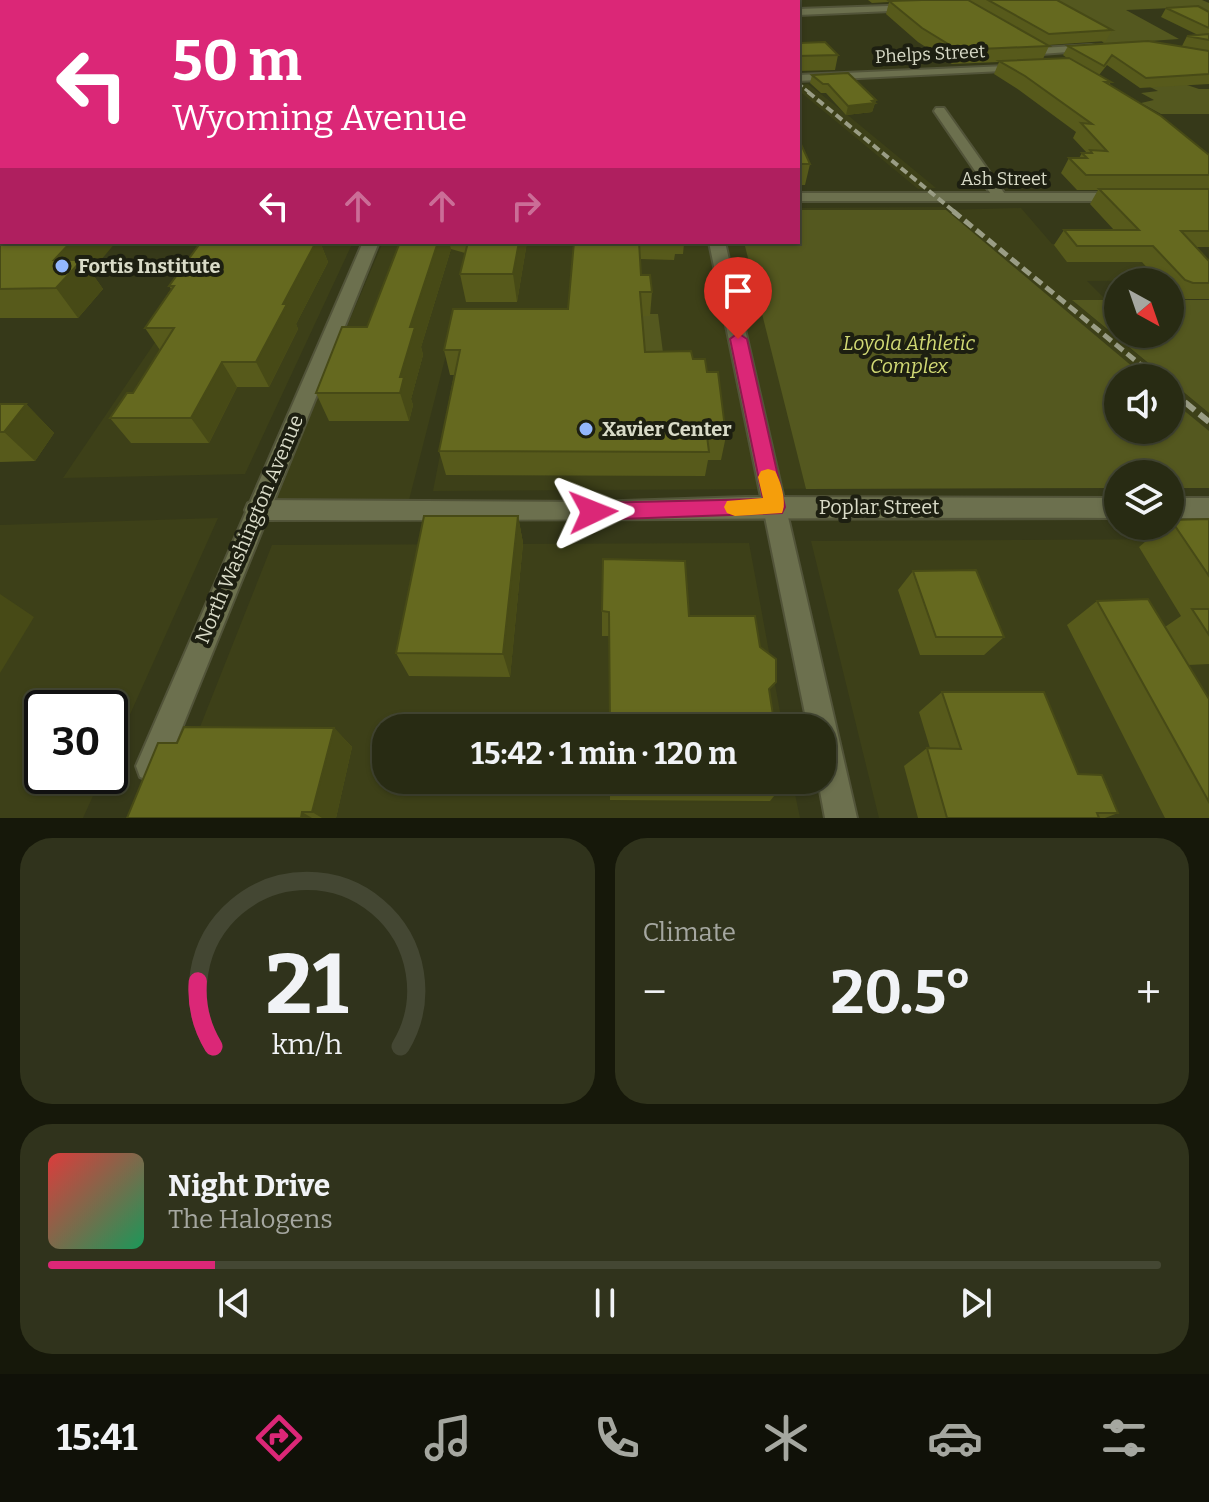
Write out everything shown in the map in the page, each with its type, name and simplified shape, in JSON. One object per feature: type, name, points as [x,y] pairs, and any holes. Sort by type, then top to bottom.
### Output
[{"type":"street","points":[[800,12],[920,6]]},
{"type":"street","points":[[1028,44],[1063,65]]},
{"type":"street","points":[[1041,51],[1103,47]]},
{"type":"street","name":"Phelps Street","points":[[800,78],[1036,66]]},
{"type":"street","points":[[940,111],[1000,197]]},
{"type":"street","name":"Ash Street","points":[[800,197],[1131,197]]},
{"type":"street","name":"North Washington Avenue","points":[[141,790],[370,244]]},
{"type":"street","points":[[717,244],[819,714]]},
{"type":"street","name":"Poplar Street","points":[[256,510],[593,512],[775,507],[1104,508]]},
{"type":"street","points":[[1184,508],[1209,508]]},
{"type":"street","points":[[836,794],[841,818]]},
{"type":"shaded area","points":[[808,84],[936,188],[918,189],[800,92],[800,85]]},
{"type":"shaded area","points":[[944,207],[947,210],[1021,208],[1052,244],[1177,244],[1209,280],[1184,280],[1184,268],[1104,268],[1104,281],[1087,281],[1104,300],[1073,301],[1104,327],[1104,348],[1130,348],[1149,364],[1104,364],[1104,444],[1184,444],[1184,392],[1209,413],[1209,487],[1184,479],[1184,460],[1104,460],[1104,487],[433,491],[461,347],[448,347],[408,504],[272,502],[382,244],[800,244],[800,208]]},
{"type":"shaded area","points":[[222,244],[352,244],[245,474],[63,478]]},
{"type":"shaded area","points":[[218,518],[128,719],[128,690],[24,690],[24,794],[94,794],[83,818],[0,818],[0,525]]},
{"type":"shaded area","points":[[1209,539],[1209,818],[879,818],[811,541]]},
{"type":"shaded area","points":[[749,543],[780,714],[372,714],[372,794],[795,794],[800,818],[164,818],[272,545]]},
{"type":"green space","points":[[1044,0],[1202,0],[1209,3],[1209,12],[1172,8],[1126,10],[1179,39],[1105,44],[1069,12]]},
{"type":"green space","points":[[1175,81],[1209,89],[1209,114],[1161,114],[1141,103],[1154,100],[1141,93],[1158,91],[1144,84]]},
{"type":"green space","name":"Loyola Athletic Complex","points":[[800,210],[946,210],[1104,343],[1104,348],[1110,348],[1129,364],[1104,364],[1104,444],[1184,444],[1184,410],[1209,431],[1209,488],[1184,488],[1184,460],[1104,460],[1104,488],[806,489],[745,244],[800,244]]},
{"type":"green space","points":[[1072,300],[1104,300],[1104,326]]},
{"type":"green space","points":[[1184,300],[1209,300],[1209,413],[1184,392],[1184,364],[1150,364],[1130,348],[1184,348]]},
{"type":"green space","points":[[658,314],[666,376],[636,381],[639,316]]},
{"type":"building","points":[[968,0],[1049,46],[958,50],[922,28],[889,1]]},
{"type":"building","points":[[988,0],[1057,0],[1112,30],[1049,34]]},
{"type":"building","points":[[1198,6],[1209,12],[1209,28],[1166,8]]},
{"type":"building","points":[[1209,34],[1209,40],[1187,36]]},
{"type":"building","points":[[1148,41],[1209,51],[1209,74],[1146,78],[1112,55],[1104,66],[1068,46]]},
{"type":"building","points":[[825,42],[838,55],[800,56],[800,43]]},
{"type":"building","points":[[1069,58],[1161,116],[1209,155],[1209,175],[1086,175],[1069,158],[1087,158],[1082,153],[1092,153],[1090,150],[1107,151],[1081,123],[1092,124],[999,61]]},
{"type":"building","points":[[848,73],[876,100],[872,101],[875,103],[848,106],[828,84],[823,84],[812,75]]},
{"type":"building","points":[[800,142],[810,164],[800,164]]},
{"type":"building","points":[[1099,189],[1209,189],[1209,231],[1181,231],[1209,261],[1209,283],[1185,280],[1184,268],[1174,268],[1153,246],[1077,246],[1064,230],[1139,230]]},
{"type":"building","points":[[0,244],[69,244],[54,260],[82,260],[56,288],[0,289]]},
{"type":"building","points":[[200,244],[315,244],[256,362],[222,362],[191,418],[110,418],[127,393],[133,393],[174,328],[145,328],[174,286],[169,286]]},
{"type":"building","points":[[399,244],[437,244],[410,327],[415,327],[400,377],[404,377],[400,393],[316,393],[342,327],[367,327]]},
{"type":"building","points":[[468,244],[519,244],[513,274],[460,274]]},
{"type":"building","points":[[574,244],[639,244],[641,275],[650,275],[652,292],[640,292],[645,352],[691,351],[693,359],[705,359],[707,372],[718,372],[726,436],[707,436],[709,452],[439,451],[460,350],[444,350],[453,309],[568,309]]},
{"type":"building","points":[[0,404],[26,404],[4,432],[0,432]]},
{"type":"building","points":[[424,516],[518,516],[503,654],[396,653]]},
{"type":"building","points":[[1209,519],[1209,576],[1184,539],[1184,520]]},
{"type":"building","points":[[603,559],[685,561],[689,616],[755,616],[760,647],[776,659],[776,682],[769,689],[773,714],[610,714],[609,612],[602,611]]},
{"type":"building","points":[[976,570],[1004,637],[936,637],[913,571]]},
{"type":"building","points":[[1148,599],[1209,699],[1209,802],[1097,601]]},
{"type":"building","points":[[1192,609],[1209,609],[1209,635]]},
{"type":"building","points":[[942,692],[1044,692],[1078,774],[1102,775],[1118,813],[1097,813],[1099,818],[947,818],[927,748],[961,749]]},
{"type":"building","points":[[184,727],[334,728],[312,812],[302,812],[301,818],[127,818],[158,743],[177,743]]},
{"type":"railway","points":[[800,85],[811,94]]},
{"type":"railway","points":[[808,92],[956,213]]},
{"type":"railway","points":[[953,211],[1140,364]]},
{"type":"railway","points":[[1184,401],[1209,422]]},
{"type":"slow traffic","points":[[735,507],[775,507],[768,477]]},
{"type":"place","name":"Fortis Institute","points":[[62,266]]},
{"type":"place","name":"Xavier Center","points":[[586,429]]},
{"type":"route","points":[[593,512],[775,507],[738,339]]}]
